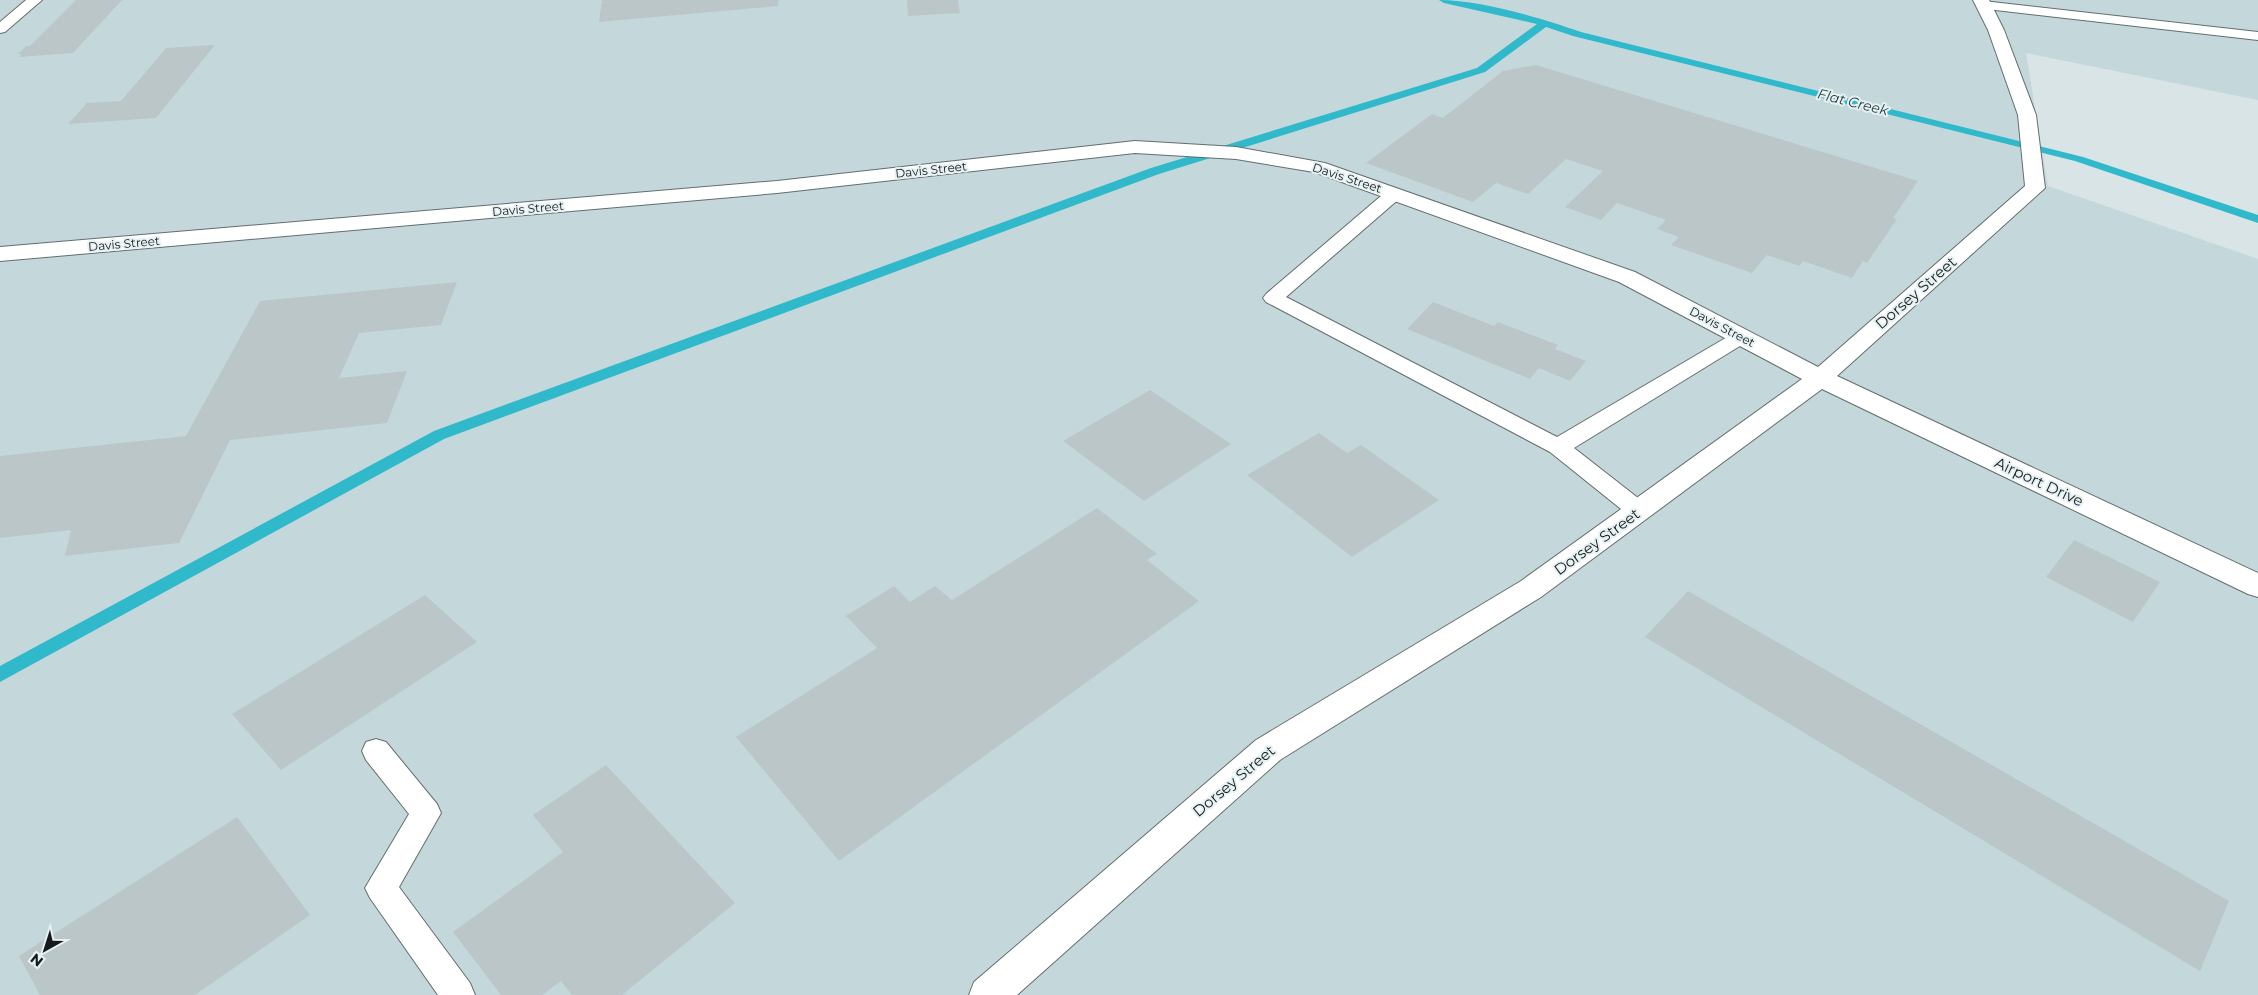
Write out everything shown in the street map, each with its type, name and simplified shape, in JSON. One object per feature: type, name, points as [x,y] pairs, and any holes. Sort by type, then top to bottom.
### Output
[{"type":"street","name":"Dorsey Street","points":[[988,995],[1268,750],[1531,589],[1639,511],[1820,378],[2035,188],[2027,115],[1996,30],[1982,2]]},
{"type":"street","name":"Davis Street","points":[[0,254],[777,187],[1135,148],[1236,153],[1318,167],[1628,277],[1820,378]]},
{"type":"street","name":"Airport Drive","points":[[1820,378],[2258,586]]},
{"type":"lane","points":[[0,28],[35,0]]},
{"type":"lane","points":[[1982,2],[2258,36]]},
{"type":"lane","points":[[1394,194],[1273,298],[1558,447],[1639,511]]},
{"type":"lane","points":[[1558,447],[1741,337]]},
{"type":"lane","points":[[376,751],[426,813],[381,888],[458,995]]},
{"type":"shaded area","points":[[0,0],[2258,0],[2258,100],[2026,53],[2048,186],[2258,259],[2258,995],[0,995]]},
{"type":"building","points":[[76,0],[122,0],[73,53],[19,57],[22,54],[18,54],[26,46],[30,46]]},
{"type":"building","points":[[602,0],[778,0],[778,6],[599,22]]},
{"type":"building","points":[[907,0],[958,0],[960,13],[908,16]]},
{"type":"building","points":[[215,45],[156,118],[68,124],[87,103],[121,101],[166,48]]},
{"type":"building","points":[[1536,65],[1918,181],[1893,218],[1897,219],[1867,263],[1863,261],[1852,278],[1803,261],[1799,266],[1767,255],[1752,273],[1671,245],[1679,237],[1657,229],[1666,220],[1617,203],[1601,220],[1565,207],[1603,171],[1566,159],[1528,194],[1496,183],[1473,202],[1366,163],[1432,114],[1443,118],[1503,71]]},
{"type":"building","points":[[457,282],[441,325],[359,333],[339,378],[407,371],[387,423],[230,440],[179,543],[65,556],[71,530],[0,538],[0,456],[186,436],[260,301]]},
{"type":"building","points":[[1433,302],[1494,326],[1498,322],[1558,345],[1555,349],[1586,361],[1570,381],[1539,368],[1530,379],[1407,329]]},
{"type":"building","points":[[1150,390],[1231,444],[1144,501],[1063,441]]},
{"type":"building","points":[[1319,433],[1347,453],[1361,445],[1439,500],[1352,557],[1247,475]]},
{"type":"building","points":[[1097,508],[1157,554],[1147,560],[1199,601],[839,861],[736,737],[877,648],[846,616],[894,586],[910,602],[935,586],[952,600]]},
{"type":"building","points":[[2074,540],[2160,582],[2133,622],[2046,577]]},
{"type":"building","points":[[1688,591],[2229,901],[2200,971],[1645,637]]},
{"type":"building","points":[[425,595],[477,642],[281,770],[232,714]]},
{"type":"building","points":[[606,765],[735,903],[622,995],[572,995],[561,981],[542,995],[501,995],[453,932],[563,852],[533,815]]},
{"type":"building","points":[[237,817],[310,915],[195,995],[40,995],[19,956]]},
{"type":"waterway","name":"Flat Creek","points":[[1444,0],[1545,23]]},
{"type":"waterway","points":[[0,675],[439,435],[1155,171],[1481,70],[1545,23]]},
{"type":"waterway","name":"Flat Creek","points":[[1545,23],[1577,34],[2079,159],[2258,219]]}]
